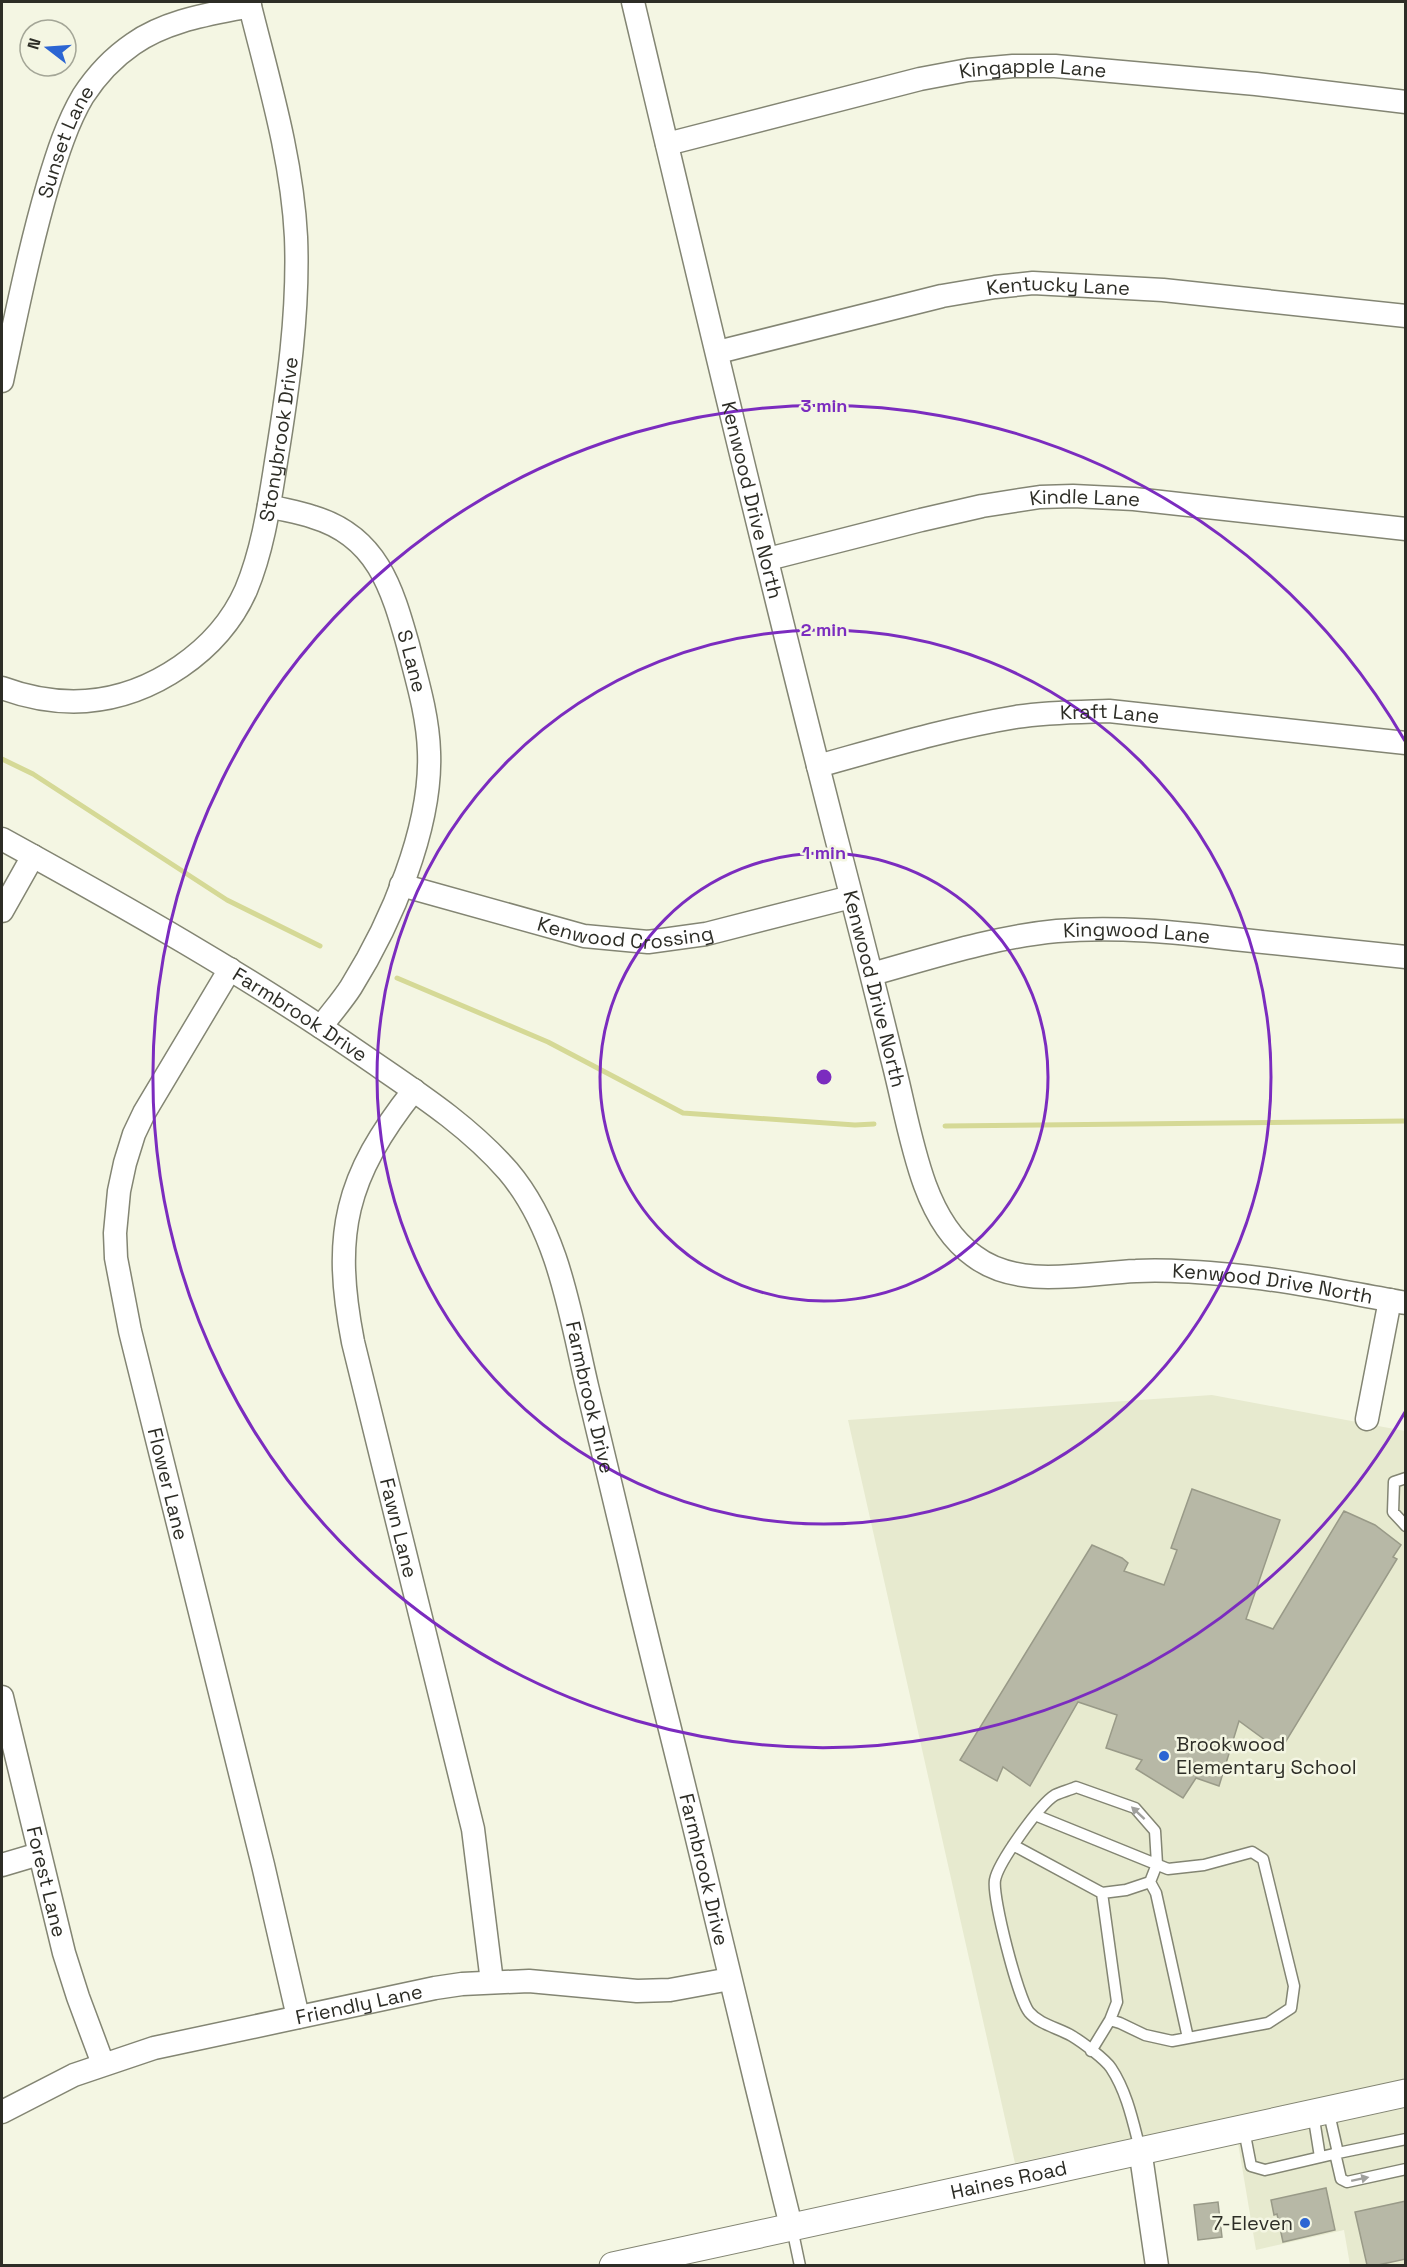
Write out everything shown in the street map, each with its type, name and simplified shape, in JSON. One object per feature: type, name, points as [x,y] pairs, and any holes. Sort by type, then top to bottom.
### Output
[{"type":"street","name":"Kenwood Drive North","points":[[633,2],[818,766],[872,974],[912,1148],[926,1189],[939,1217],[955,1239],[971,1255],[986,1264],[1020,1275],[1087,1275],[1137,1270],[1189,1271],[1239,1275],[1398,1301]]},
{"type":"street","name":"Sunset Lane","points":[[2,381],[38,220],[58,155],[84,95],[115,58],[134,43],[159,30],[191,19],[250,4]]},
{"type":"street","name":"Stonybrook Drive","points":[[2,688],[24,696],[51,701],[86,701],[116,696],[143,687],[165,676],[195,656],[212,641],[229,620],[245,592],[256,562],[269,507],[284,416],[293,332],[296,237],[282,139],[250,4]]},
{"type":"street","name":"Kingapple Lane","points":[[667,144],[920,79],[968,70],[1014,66],[1055,66],[1256,84],[1406,102]]},
{"type":"street","name":"Kentucky Lane","points":[[718,352],[942,296],[1034,283],[1163,290],[1406,316]]},
{"type":"street","name":"Kindle Lane","points":[[768,559],[982,506],[1040,497],[1134,499],[1406,529]]},
{"type":"street","name":"S Lane","points":[[269,507],[314,517],[337,526],[355,537],[369,552],[382,571],[395,600],[418,683],[427,727],[428,784],[423,816],[413,854],[367,960],[350,989],[321,1026]]},
{"type":"street","name":"Kraft Lane","points":[[818,766],[955,730],[1017,717],[1064,712],[1109,711],[1406,743]]},
{"type":"street","name":"Farmbrook Drive","points":[[2,839],[230,969],[321,1026],[414,1090],[450,1116],[484,1146],[504,1167],[532,1205],[557,1264],[580,1353],[791,2226]]},
{"type":"street","points":[[2,911],[33,856]]},
{"type":"street","name":"Kenwood Crossing","points":[[401,885],[584,936],[648,942],[706,934],[851,897]]},
{"type":"street","name":"Kingwood Lane","points":[[872,974],[1013,936],[1058,931],[1116,929],[1178,933],[1406,957]]},
{"type":"street","name":"Flower Lane","points":[[230,969],[167,1073],[134,1134],[119,1191],[115,1233],[116,1258],[130,1331],[263,1865],[298,2017]]},
{"type":"street","name":"Fawn Lane","points":[[414,1090],[394,1116],[366,1162],[346,1220],[343,1273],[353,1342],[473,1829],[492,1982]]},
{"type":"street","points":[[1367,1419],[1398,1301]]},
{"type":"street","name":"Forest Lane","points":[[2,1697],[64,1953],[103,2064]]},
{"type":"street","points":[[2,1864],[39,1854]]},
{"type":"street","name":"Friendly Lane","points":[[2,2112],[74,2075],[154,2048],[435,1988],[528,1981],[637,1991],[670,1990],[730,1979]]},
{"type":"street","name":"Haines Road","points":[[613,2265],[1406,2093]]},
{"type":"street","points":[[1140,2149],[1157,2265]]},
{"type":"lane","points":[[1406,1478],[1394,1482],[1393,1512],[1406,1526]]},
{"type":"lane","points":[[1013,1845],[1102,1893],[1126,1890],[1149,1882],[1157,1864],[1155,1831],[1135,1808],[1076,1787],[1054,1796],[1035,1815],[1013,1845],[995,1880],[1001,1920],[1018,1990],[1029,2012],[1042,2022],[1074,2037],[1110,2067],[1129,2106],[1140,2149]]},
{"type":"lane","points":[[1035,1815],[1168,1869],[1204,1865],[1252,1852],[1263,1859],[1294,1986],[1291,2008],[1268,2023],[1172,2041],[1145,2035],[1120,2022],[1110,2020]]},
{"type":"lane","points":[[1149,1882],[1156,1893],[1188,2038]]},
{"type":"lane","points":[[1090,2051],[1110,2020],[1117,2002],[1102,1893]]},
{"type":"lane","points":[[1320,2111],[1336,2153],[1341,2179],[1347,2182],[1406,2169]]},
{"type":"lane","points":[[1320,2111],[1320,2157]]},
{"type":"lane","points":[[1243,2127],[1251,2166],[1265,2170],[1406,2139]]},
{"type":"lane","points":[[791,2226],[800,2265]]},
{"type":"shaded area","name":"Brookwood Elementary School","points":[[1212,1395],[1405,1431],[1405,2081],[1015,2163],[848,1420]]},
{"type":"shaded area","points":[[1405,2108],[1405,2265],[1350,2265],[1344,2230],[1256,2250],[1238,2143]]},
{"type":"building","name":"Brookwood Elementary School","points":[[1192,1489],[1280,1520],[1246,1619],[1273,1629],[1344,1511],[1375,1525],[1401,1545],[1393,1557],[1397,1559],[1280,1751],[1239,1721],[1219,1786],[1196,1778],[1183,1798],[1136,1769],[1142,1760],[1106,1748],[1117,1715],[1078,1702],[1030,1786],[1003,1767],[997,1781],[960,1760],[1092,1545],[1122,1558],[1128,1563],[1124,1571],[1164,1585],[1177,1550],[1171,1548]]},
{"type":"building","name":"7-Eleven","points":[[1326,2188],[1335,2230],[1283,2242],[1277,2214],[1274,2215],[1271,2200]]},
{"type":"building","points":[[1406,2201],[1406,2259],[1367,2265],[1355,2212]]},
{"type":"building","points":[[1218,2202],[1222,2237],[1198,2240],[1194,2205]]},
{"type":"waterway","points":[[2,759],[33,774],[227,900],[320,946]]},
{"type":"waterway","points":[[397,978],[548,1042],[683,1113],[855,1125],[874,1124]]},
{"type":"waterway","points":[[945,1126],[1406,1121]]},
{"type":"place","name":"Brookwood Elementary School","points":[[1164,1756]]},
{"type":"place","name":"7-Eleven","points":[[1305,2223]]}]
